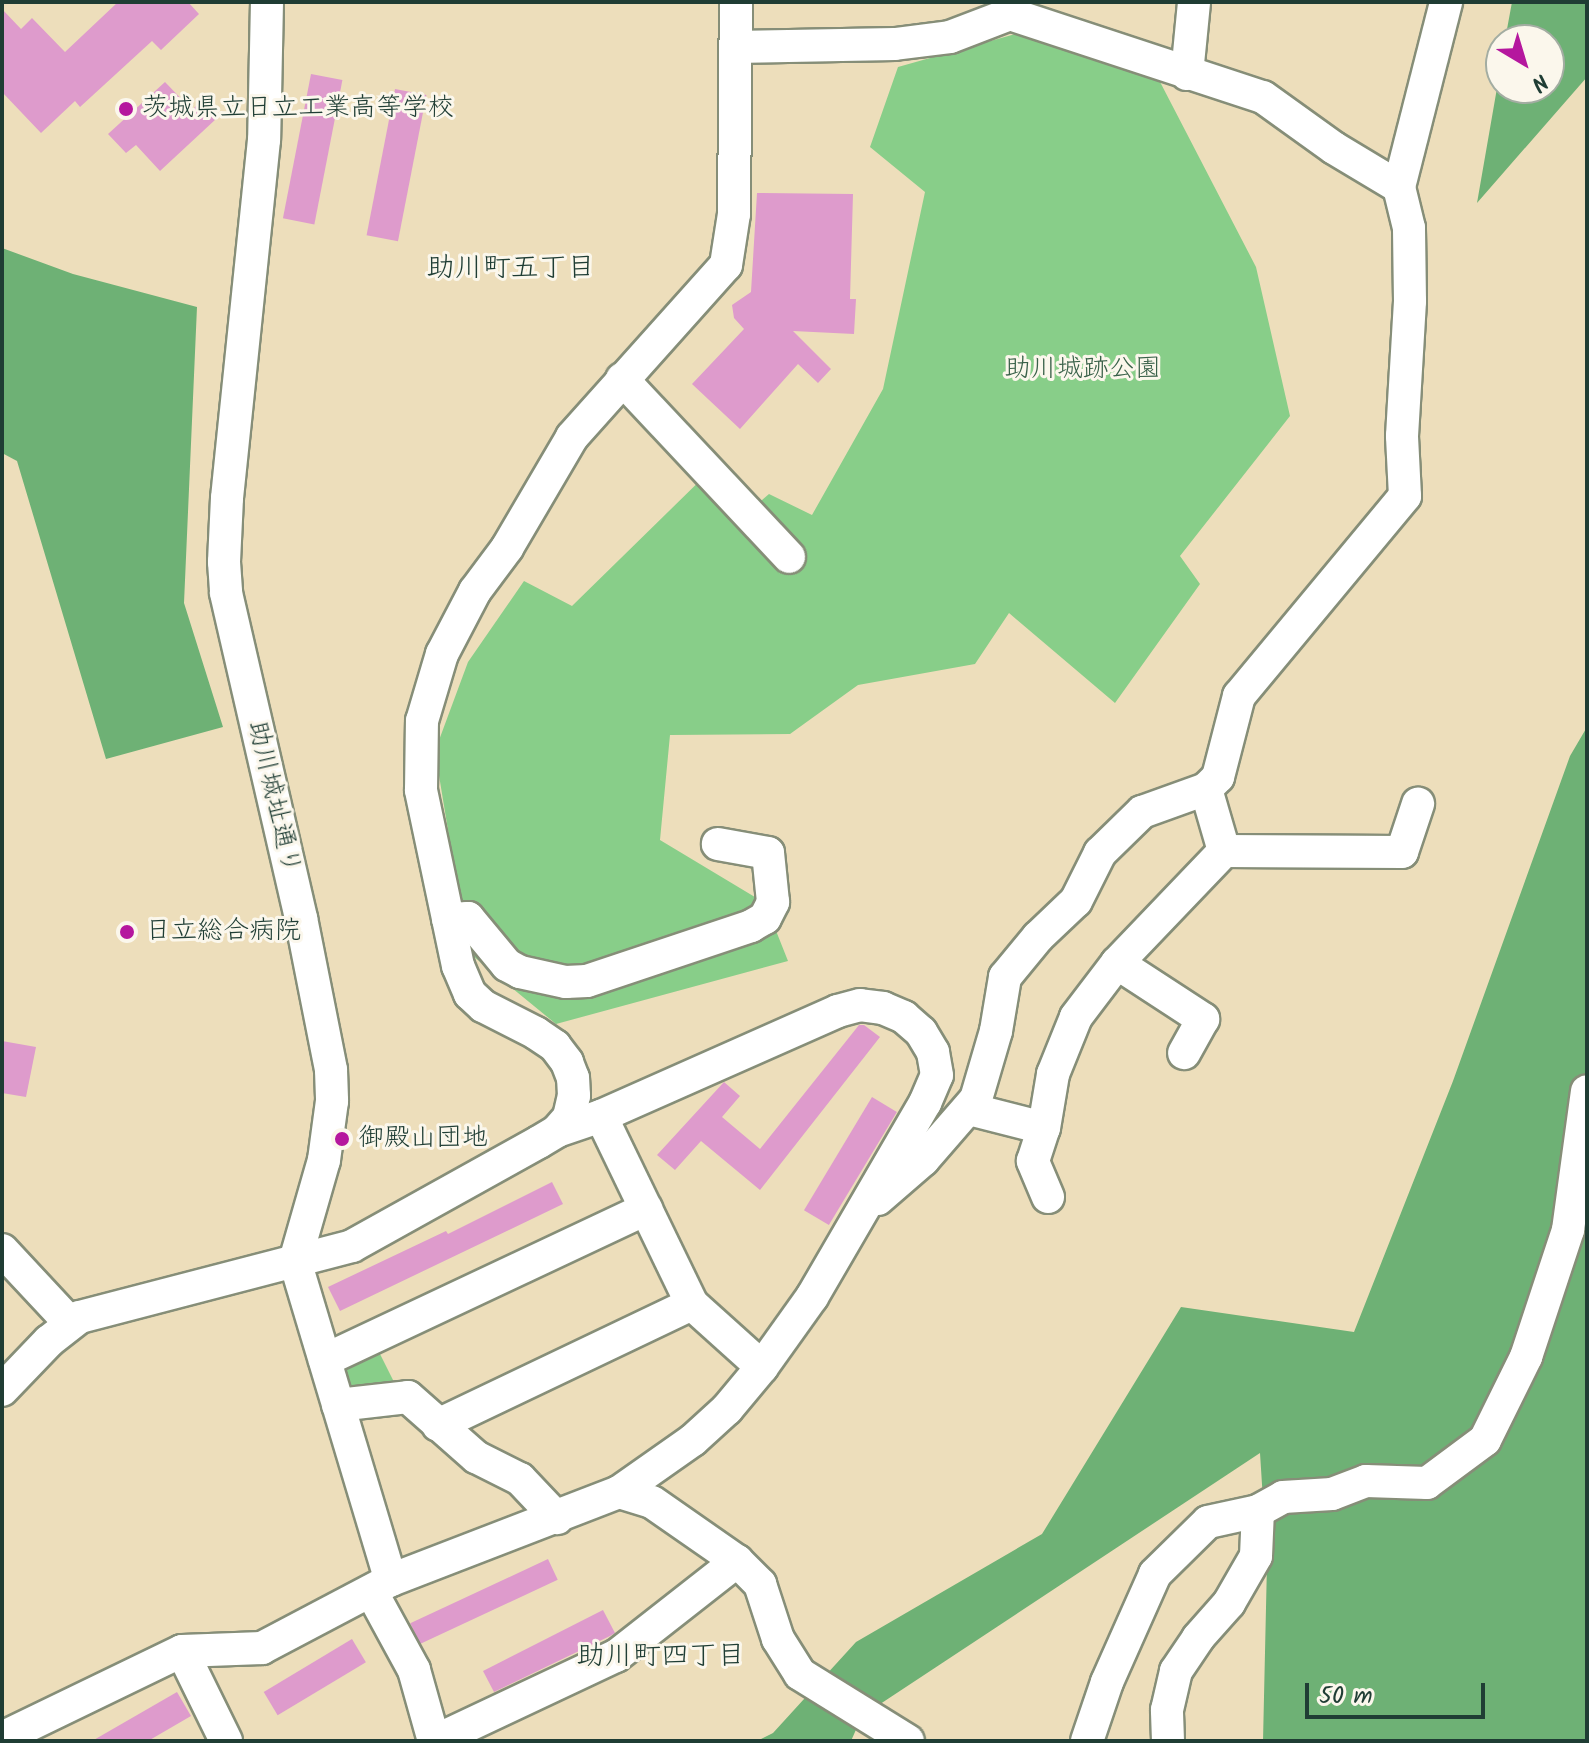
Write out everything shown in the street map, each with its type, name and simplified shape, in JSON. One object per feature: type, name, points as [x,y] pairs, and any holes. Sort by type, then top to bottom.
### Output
[{"type":"street","name":"助川城址通り","points":[[267,2],[264,140],[227,498],[224,562],[226,593],[301,918],[331,1070],[332,1101],[324,1160],[295,1261]]},
{"type":"street","points":[[557,1131],[569,1117],[574,1096],[573,1078],[567,1062],[555,1046],[536,1033],[483,1006],[470,994],[458,966],[421,790],[422,721],[442,654],[475,591],[507,548],[572,437],[726,265],[734,214],[736,2]]},
{"type":"street","points":[[1187,74],[1194,2]]},
{"type":"street","points":[[863,1210],[923,1160],[976,1099],[996,1031],[1005,977],[1038,937],[1076,901],[1100,853],[1142,812],[1206,789],[1218,777],[1239,696],[1405,496],[1402,436],[1410,301],[1409,228],[1399,187],[1446,2]]},
{"type":"street","points":[[735,47],[895,44],[950,37],[1010,14],[1263,97],[1334,148],[1399,187]]},
{"type":"street","points":[[622,379],[789,557]]},
{"type":"street","points":[[1206,789],[1224,851]]},
{"type":"street","points":[[1048,1197],[1033,1161],[1044,1128],[1053,1074],[1076,1017],[1117,963],[1224,851],[1402,852],[1418,804]]},
{"type":"street","points":[[448,919],[468,918],[507,965],[520,972],[566,982],[587,981],[751,926],[765,918],[773,902],[768,853],[718,844]]},
{"type":"street","points":[[1117,963],[1203,1019],[1184,1053]]},
{"type":"street","points":[[2,1390],[70,1323],[94,1313],[295,1261],[371,1237],[411,1210],[557,1131],[601,1116],[838,1011],[860,1005],[883,1008],[904,1017],[921,1032],[933,1052],[937,1075],[925,1103],[812,1297],[762,1367],[727,1409],[693,1440],[619,1492],[381,1585],[262,1648],[182,1651],[2,1738]]},
{"type":"street","points":[[1087,1741],[1107,1682],[1155,1574],[1208,1522],[1258,1511],[1283,1497],[1332,1494],[1366,1481],[1427,1483],[1485,1440],[1526,1357],[1568,1230],[1587,1091]]},
{"type":"street","points":[[969,1109],[1044,1128]]},
{"type":"street","points":[[601,1116],[692,1304],[762,1367]]},
{"type":"street","points":[[325,1360],[646,1209]]},
{"type":"street","points":[[2,1250],[70,1323]]},
{"type":"street","points":[[295,1261],[338,1405],[381,1585],[414,1670],[434,1741],[616,1656],[737,1561]]},
{"type":"street","points":[[438,1425],[692,1304]]},
{"type":"street","points":[[338,1405],[408,1397],[476,1457],[520,1479],[557,1518]]},
{"type":"street","points":[[619,1492],[652,1502],[737,1561],[760,1584],[778,1639],[800,1674],[908,1741]]},
{"type":"street","points":[[1168,1741],[1167,1710],[1176,1671],[1198,1638],[1229,1603],[1256,1556],[1258,1511]]},
{"type":"street","points":[[182,1651],[226,1741]]},
{"type":"green space","points":[[1512,2],[1587,2],[1587,77],[1565,102],[1565,24],[1508,24]]},
{"type":"green space","name":"助川城跡公園","points":[[1019,33],[1158,78],[1256,267],[1290,416],[1180,556],[1200,584],[1115,703],[1009,613],[975,664],[858,685],[790,734],[670,735],[660,840],[765,903],[788,961],[556,1024],[468,952],[435,751],[468,662],[524,581],[572,606],[717,464],[754,507],[769,494],[812,515],[883,389],[925,192],[870,147],[898,67]]},
{"type":"green space","points":[[1494,104],[1563,104],[1477,203]]},
{"type":"green space","points":[[2,248],[73,274],[197,307],[184,603],[223,727],[106,759],[17,461],[2,453]]},
{"type":"green space","points":[[1587,727],[1587,1741],[1263,1741],[1267,1563],[1260,1453],[862,1716],[851,1741],[757,1741],[773,1733],[856,1642],[1042,1534],[1181,1307],[1354,1332],[1453,1081],[1570,756]]},
{"type":"green space","points":[[373,1340],[400,1394],[340,1401],[327,1361]]},
{"type":"building","points":[[118,2],[188,2],[199,14],[161,50],[152,41],[80,107],[75,101],[41,133],[2,92],[2,9],[21,29],[32,18],[65,52]]},
{"type":"building","points":[[311,74],[342,80],[314,224],[283,218]]},
{"type":"building","points":[[165,82],[192,110],[200,102],[216,119],[160,171],[136,145],[126,153],[108,134]]},
{"type":"building","points":[[395,89],[426,95],[398,241],[367,235]]},
{"type":"building","points":[[757,193],[853,194],[850,299],[856,299],[854,334],[793,331],[831,369],[818,383],[798,364],[740,429],[692,384],[744,329],[734,318],[732,305],[751,292]]},
{"type":"building","points":[[859,1025],[864,1025],[880,1037],[760,1190],[701,1141],[675,1170],[657,1155],[724,1082],[740,1096],[722,1117],[760,1149]]},
{"type":"building","points":[[2,1041],[36,1047],[26,1097],[2,1093]]},
{"type":"building","points":[[872,1097],[897,1112],[829,1225],[804,1210]]},
{"type":"building","points":[[552,1182],[563,1204],[340,1311],[328,1287],[446,1231],[448,1234]]},
{"type":"building","points":[[548,1559],[558,1580],[420,1644],[410,1623]]},
{"type":"building","points":[[603,1610],[615,1633],[494,1692],[483,1671]]},
{"type":"building","points":[[352,1639],[366,1662],[278,1715],[264,1692]]},
{"type":"building","points":[[177,1692],[191,1716],[148,1741],[92,1741]]},
{"type":"place","name":"茨城県立日立工業高等学校","points":[[126,109]]},
{"type":"place","name":"日立総合病院","points":[[127,932]]},
{"type":"place","name":"御殿山団地","points":[[342,1139]]},
{"type":"district","name":"助川町五丁目","points":[[511,269]]},
{"type":"district","name":"助川町四丁目","points":[[661,1657]]}]
